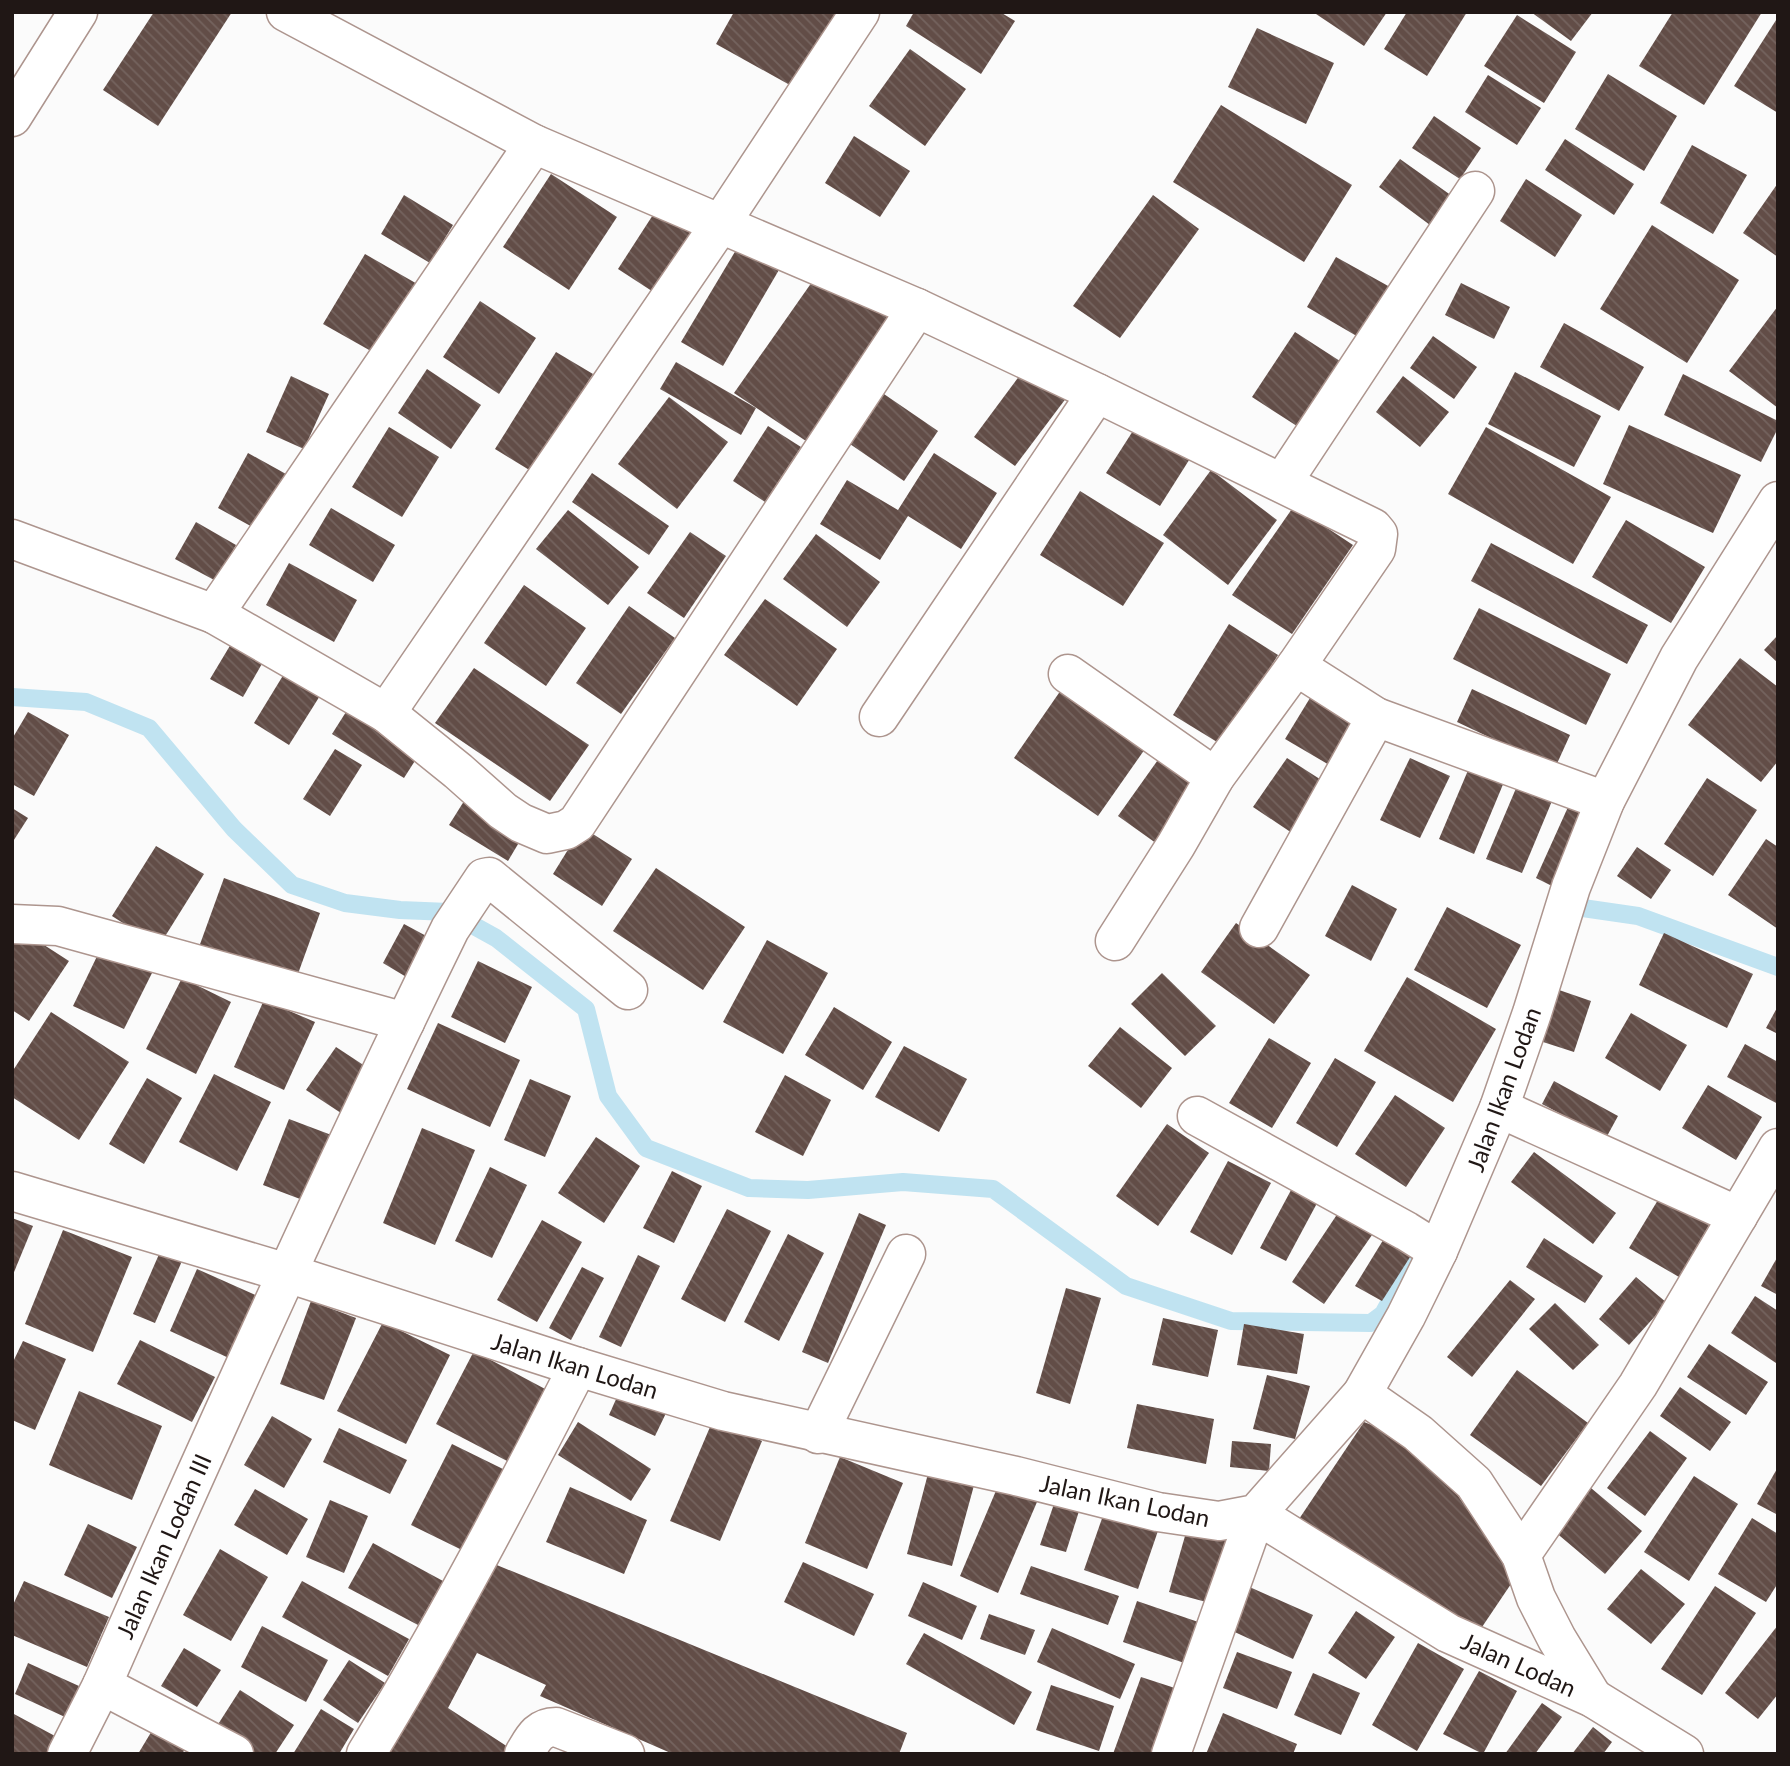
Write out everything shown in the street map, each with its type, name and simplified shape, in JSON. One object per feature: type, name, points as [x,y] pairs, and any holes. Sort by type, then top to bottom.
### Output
[{"type":"street","points":[[12,117],[78,12]]},
{"type":"street","points":[[286,12],[534,144],[917,308],[1373,528],[1378,534],[1376,549],[1296,666],[1215,777],[1176,845],[1115,941]]},
{"type":"street","points":[[386,713],[721,223],[860,12]]},
{"type":"street","points":[[214,614],[534,144]]},
{"type":"street","points":[[1282,483],[1475,191]]},
{"type":"street","points":[[12,539],[214,614],[386,713],[521,823],[547,834],[566,830],[578,823],[917,308]]},
{"type":"street","points":[[879,717],[1097,393]]},
{"type":"street","name":"Jalan Ikan Lodan","points":[[12,1191],[287,1273],[578,1367],[723,1410],[818,1434],[1016,1476],[1158,1512],[1219,1521],[1256,1514],[1362,1394],[1406,1316],[1424,1242],[1499,1108],[1571,887],[1605,801],[1679,658],[1778,501]]},
{"type":"street","points":[[1296,666],[1377,717],[1605,801]]},
{"type":"street","points":[[1068,674],[1215,777]]},
{"type":"street","points":[[1259,928],[1377,717]]},
{"type":"street","name":"Jalan Ikan Lodan III","points":[[67,1754],[102,1685],[190,1485],[405,1022],[450,929],[484,878],[492,879],[628,990]]},
{"type":"street","points":[[12,924],[58,926],[405,1022]]},
{"type":"street","points":[[1499,1108],[1738,1216]]},
{"type":"street","points":[[1197,1116],[1424,1242]]},
{"type":"street","points":[[1521,1555],[1638,1385],[1778,1149]]},
{"type":"street","points":[[818,1434],[906,1254]]},
{"type":"street","points":[[366,1754],[426,1656],[578,1367]]},
{"type":"street","name":"Jalan Lodan","points":[[1362,1394],[1419,1433],[1474,1483],[1521,1555],[1546,1619],[1593,1698]]},
{"type":"street","points":[[1171,1754],[1256,1514]]},
{"type":"street","name":"Jalan Lodan","points":[[1256,1514],[1448,1633],[1593,1698]]},
{"type":"street","points":[[102,1685],[234,1754]]},
{"type":"street","points":[[1593,1698],[1682,1753]]},
{"type":"street","points":[[524,1754],[538,1731],[547,1727],[556,1727],[625,1754]]},
{"type":"building","points":[[154,12],[232,12],[158,126],[103,90]]},
{"type":"building","points":[[734,12],[838,12],[797,89],[716,44]]},
{"type":"building","points":[[914,12],[1000,12],[1015,21],[981,74],[906,26]]},
{"type":"building","points":[[1313,12],[1387,12],[1364,46]]},
{"type":"building","points":[[1407,12],[1467,12],[1427,76],[1384,49]]},
{"type":"building","points":[[1531,12],[1593,12],[1571,41]]},
{"type":"building","points":[[1673,12],[1762,12],[1704,105],[1639,66]]},
{"type":"building","points":[[1517,15],[1576,52],[1544,103],[1484,66]]},
{"type":"building","points":[[1778,17],[1778,113],[1734,86]]},
{"type":"building","points":[[1257,28],[1334,63],[1306,124],[1228,87]]},
{"type":"building","points":[[910,49],[966,89],[925,146],[869,106]]},
{"type":"building","points":[[1608,74],[1677,116],[1644,171],[1575,129]]},
{"type":"building","points":[[1488,75],[1541,108],[1517,145],[1465,112]]},
{"type":"building","points":[[1221,105],[1352,185],[1304,262],[1173,182]]},
{"type":"building","points":[[1434,116],[1481,148],[1460,179],[1412,148]]},
{"type":"building","points":[[854,136],[910,171],[880,217],[825,183]]},
{"type":"building","points":[[1565,139],[1634,184],[1614,215],[1545,170]]},
{"type":"building","points":[[1692,145],[1747,175],[1713,234],[1660,203]]},
{"type":"building","points":[[1400,159],[1452,196],[1430,225],[1379,187]]},
{"type":"building","points":[[551,174],[617,217],[569,290],[503,247]]},
{"type":"building","points":[[1526,179],[1582,215],[1555,257],[1500,221]]},
{"type":"building","points":[[1778,183],[1778,257],[1743,233]]},
{"type":"building","points":[[404,195],[453,225],[430,263],[381,234]]},
{"type":"building","points":[[1153,195],[1199,229],[1120,338],[1073,306]]},
{"type":"building","points":[[660,204],[701,230],[658,295],[618,269]]},
{"type":"building","points":[[1652,225],[1739,280],[1687,363],[1600,309]]},
{"type":"building","points":[[742,240],[783,263],[723,366],[681,342]]},
{"type":"building","points":[[365,254],[419,285],[378,355],[323,324]]},
{"type":"building","points":[[1336,257],[1390,287],[1360,338],[1307,307]]},
{"type":"building","points":[[819,272],[901,308],[809,443],[734,393]]},
{"type":"building","points":[[1461,283],[1510,307],[1494,339],[1445,315]]},
{"type":"building","points":[[480,301],[536,338],[499,394],[443,357]]},
{"type":"building","points":[[1778,306],[1778,408],[1729,371]]},
{"type":"building","points":[[1564,323],[1644,367],[1619,411],[1540,367]]},
{"type":"building","points":[[1295,332],[1343,363],[1300,428],[1252,397]]},
{"type":"building","points":[[1433,336],[1477,367],[1454,399],[1410,368]]},
{"type":"building","points":[[556,352],[593,374],[531,471],[495,449]]},
{"type":"building","points":[[676,362],[756,408],[741,435],[660,389]]},
{"type":"building","points":[[1029,363],[1070,393],[1015,466],[974,437]]},
{"type":"building","points":[[427,369],[481,405],[451,449],[398,413]]},
{"type":"building","points":[[1515,372],[1601,416],[1574,467],[1488,424]]},
{"type":"building","points":[[1683,374],[1778,421],[1778,428],[1761,462],[1664,415]]},
{"type":"building","points":[[291,376],[329,394],[304,449],[266,432]]},
{"type":"building","points":[[1403,376],[1449,412],[1420,447],[1376,412]]},
{"type":"building","points":[[881,392],[938,431],[904,481],[847,442]]},
{"type":"building","points":[[669,397],[728,442],[677,509],[618,464]]},
{"type":"building","points":[[1138,423],[1191,457],[1160,506],[1106,473]]},
{"type":"building","points":[[1629,425],[1741,475],[1713,533],[1603,484]]},
{"type":"building","points":[[768,426],[801,447],[765,502],[733,481]]},
{"type":"building","points":[[389,427],[439,457],[402,517],[352,487]]},
{"type":"building","points":[[1486,427],[1611,497],[1573,564],[1448,494]]},
{"type":"building","points":[[248,453],[286,474],[256,529],[218,508]]},
{"type":"building","points":[[934,453],[997,493],[961,549],[908,516],[880,560],[820,524],[847,480],[898,510]]},
{"type":"building","points":[[1211,470],[1277,520],[1228,585],[1163,535]]},
{"type":"building","points":[[592,473],[669,526],[649,555],[572,502]]},
{"type":"building","points":[[1080,491],[1164,543],[1123,606],[1040,555]]},
{"type":"building","points":[[1294,506],[1353,545],[1292,634],[1232,595]]},
{"type":"building","points":[[331,508],[395,545],[373,582],[309,545]]},
{"type":"building","points":[[568,510],[639,567],[608,605],[536,549]]},
{"type":"building","points":[[1626,520],[1705,567],[1671,623],[1592,577]]},
{"type":"building","points":[[196,522],[236,545],[216,581],[175,559]]},
{"type":"building","points":[[690,532],[726,556],[684,618],[647,593]]},
{"type":"building","points":[[816,534],[880,582],[847,627],[783,579]]},
{"type":"building","points":[[1491,543],[1648,625],[1627,664],[1471,581]]},
{"type":"building","points":[[289,563],[357,600],[334,642],[266,605]]},
{"type":"building","points":[[524,585],[586,628],[546,686],[484,643]]},
{"type":"building","points":[[765,599],[837,649],[797,706],[724,655]]},
{"type":"building","points":[[629,606],[675,638],[621,714],[576,683]]},
{"type":"building","points":[[1479,608],[1611,674],[1586,725],[1453,659]]},
{"type":"building","points":[[1229,624],[1278,655],[1222,745],[1173,715]]},
{"type":"building","points":[[1778,635],[1778,663],[1764,650]]},
{"type":"building","points":[[231,644],[263,662],[243,697],[210,679]]},
{"type":"building","points":[[1740,658],[1778,687],[1778,761],[1761,782],[1688,725]]},
{"type":"building","points":[[474,668],[589,745],[550,801],[435,723]]},
{"type":"building","points":[[287,669],[323,691],[289,745],[254,723]]},
{"type":"building","points":[[1472,689],[1570,735],[1555,768],[1457,722]]},
{"type":"building","points":[[1061,690],[1145,749],[1098,816],[1014,758]]},
{"type":"building","points":[[1310,698],[1355,725],[1331,766],[1285,739]]},
{"type":"building","points":[[353,701],[425,745],[404,778],[332,734]]},
{"type":"building","points":[[28,712],[69,735],[34,796],[12,784],[12,739]]},
{"type":"building","points":[[335,749],[362,765],[330,816],[303,799]]},
{"type":"building","points":[[1160,757],[1202,786],[1160,846],[1118,816]]},
{"type":"building","points":[[1287,758],[1326,783],[1292,833],[1253,807]]},
{"type":"building","points":[[1410,758],[1450,776],[1420,838],[1380,820]]},
{"type":"building","points":[[1469,768],[1504,782],[1474,854],[1439,839]]},
{"type":"building","points":[[1707,778],[1757,810],[1713,876],[1664,844]]},
{"type":"building","points":[[1517,786],[1552,801],[1522,873],[1486,859]]},
{"type":"building","points":[[1573,796],[1591,804],[1554,887],[1536,878]]},
{"type":"building","points":[[466,798],[524,834],[508,861],[449,825]]},
{"type":"building","points":[[12,808],[28,818],[12,843]]},
{"type":"building","points":[[582,827],[632,859],[602,906],[553,874]]},
{"type":"building","points":[[1766,839],[1778,847],[1778,929],[1728,895]]},
{"type":"building","points":[[156,846],[204,874],[159,946],[112,916]]},
{"type":"building","points":[[1637,847],[1671,870],[1651,899],[1617,876]]},
{"type":"building","points":[[656,868],[745,927],[703,990],[613,931]]},
{"type":"building","points":[[224,878],[320,913],[295,982],[199,947]]},
{"type":"building","points":[[1352,885],[1397,909],[1371,961],[1325,936]]},
{"type":"building","points":[[1447,907],[1521,945],[1487,1008],[1414,970]]},
{"type":"building","points":[[1236,923],[1310,975],[1274,1024],[1201,972]]},
{"type":"building","points":[[404,924],[430,938],[408,978],[383,963]]},
{"type":"building","points":[[16,927],[69,961],[29,1021],[12,1010],[12,933]]},
{"type":"building","points":[[1664,933],[1753,974],[1727,1028],[1639,985]]},
{"type":"building","points":[[767,940],[828,973],[783,1054],[723,1022]]},
{"type":"building","points":[[101,948],[152,973],[124,1029],[73,1006]]},
{"type":"building","points":[[478,961],[532,987],[505,1043],[451,1017]]},
{"type":"building","points":[[1162,973],[1216,1026],[1185,1056],[1131,1004]]},
{"type":"building","points":[[1407,977],[1496,1029],[1453,1102],[1364,1051]]},
{"type":"building","points":[[182,978],[231,1002],[196,1074],[146,1049]]},
{"type":"building","points":[[1559,990],[1591,1001],[1574,1052],[1543,1042]]},
{"type":"building","points":[[264,1000],[315,1022],[284,1090],[234,1067]]},
{"type":"building","points":[[1778,1006],[1778,1034],[1766,1028]]},
{"type":"building","points":[[834,1007],[892,1042],[863,1090],[805,1055]]},
{"type":"building","points":[[51,1012],[129,1062],[79,1140],[12,1097],[12,1072]]},
{"type":"building","points":[[1631,1013],[1687,1045],[1660,1091],[1605,1058]]},
{"type":"building","points":[[438,1023],[520,1060],[490,1127],[407,1089]]},
{"type":"building","points":[[1120,1027],[1172,1068],[1141,1108],[1088,1066]]},
{"type":"building","points":[[1269,1038],[1311,1063],[1272,1128],[1229,1103]]},
{"type":"building","points":[[1745,1044],[1778,1062],[1778,1104],[1727,1077]]},
{"type":"building","points":[[904,1046],[967,1079],[939,1132],[875,1097]]},
{"type":"building","points":[[336,1047],[374,1072],[344,1115],[306,1090]]},
{"type":"building","points":[[1335,1058],[1376,1082],[1337,1147],[1296,1123]]},
{"type":"building","points":[[214,1074],[271,1102],[237,1171],[179,1142]]},
{"type":"building","points":[[785,1075],[831,1100],[803,1156],[755,1132]]},
{"type":"building","points":[[147,1078],[182,1098],[144,1164],[109,1144]]},
{"type":"building","points":[[530,1079],[571,1096],[545,1157],[504,1140]]},
{"type":"building","points":[[1554,1081],[1618,1116],[1606,1138],[1542,1104]]},
{"type":"building","points":[[1708,1085],[1762,1117],[1736,1160],[1682,1128]]},
{"type":"building","points":[[1395,1095],[1445,1128],[1406,1187],[1355,1154]]},
{"type":"building","points":[[289,1119],[334,1136],[308,1202],[263,1185]]},
{"type":"building","points":[[1167,1124],[1209,1153],[1158,1226],[1116,1196]]},
{"type":"building","points":[[422,1128],[475,1150],[435,1245],[383,1223]]},
{"type":"building","points":[[596,1137],[640,1166],[604,1223],[558,1193]]},
{"type":"building","points":[[1534,1152],[1616,1213],[1593,1244],[1511,1182]]},
{"type":"building","points":[[1228,1161],[1271,1183],[1232,1255],[1190,1232]]},
{"type":"building","points":[[490,1167],[527,1185],[492,1258],[455,1241]]},
{"type":"building","points":[[672,1171],[702,1186],[674,1243],[643,1228]]},
{"type":"building","points":[[1297,1179],[1323,1192],[1286,1261],[1260,1248]]},
{"type":"building","points":[[1667,1185],[1716,1213],[1679,1277],[1629,1248]]},
{"type":"building","points":[[727,1209],[771,1231],[725,1322],[681,1299]]},
{"type":"building","points":[[859,1213],[886,1225],[828,1363],[802,1352]]},
{"type":"building","points":[[1338,1213],[1372,1235],[1324,1304],[1292,1282]]},
{"type":"building","points":[[12,1218],[33,1226],[12,1277]]},
{"type":"building","points":[[542,1220],[582,1242],[537,1322],[497,1300]]},
{"type":"building","points":[[63,1230],[132,1257],[93,1352],[25,1324]]},
{"type":"building","points":[[788,1234],[824,1253],[779,1341],[744,1322]]},
{"type":"building","points":[[1385,1237],[1412,1254],[1382,1301],[1355,1286]]},
{"type":"building","points":[[1544,1238],[1603,1276],[1585,1303],[1526,1267]]},
{"type":"building","points":[[160,1252],[182,1261],[155,1323],[133,1314]]},
{"type":"building","points":[[638,1255],[660,1266],[621,1347],[599,1337]]},
{"type":"building","points":[[1778,1256],[1778,1295],[1761,1286]]},
{"type":"building","points":[[582,1267],[604,1278],[571,1340],[549,1328]]},
{"type":"building","points":[[197,1269],[260,1297],[231,1359],[170,1331]]},
{"type":"building","points":[[1636,1277],[1667,1303],[1629,1345],[1599,1319]]},
{"type":"building","points":[[1510,1280],[1535,1299],[1472,1377],[1447,1357]]},
{"type":"building","points":[[1066,1288],[1101,1298],[1070,1404],[1036,1393]]},
{"type":"building","points":[[1755,1296],[1778,1311],[1776,1363],[1731,1333]]},
{"type":"building","points":[[311,1301],[356,1318],[324,1400],[280,1384]]},
{"type":"building","points":[[1555,1303],[1599,1345],[1573,1370],[1529,1329]]},
{"type":"building","points":[[1163,1318],[1218,1330],[1208,1377],[1152,1365]]},
{"type":"building","points":[[383,1322],[450,1355],[406,1444],[337,1411]]},
{"type":"building","points":[[1244,1324],[1304,1334],[1297,1374],[1237,1365]]},
{"type":"building","points":[[140,1340],[215,1377],[192,1422],[117,1384]]},
{"type":"building","points":[[23,1341],[66,1359],[35,1430],[12,1420],[12,1364]]},
{"type":"building","points":[[1709,1344],[1768,1382],[1746,1415],[1687,1377]]},
{"type":"building","points":[[474,1351],[547,1390],[509,1462],[436,1424]]},
{"type":"building","points":[[1517,1370],[1588,1423],[1541,1486],[1470,1435]]},
{"type":"building","points":[[1267,1375],[1310,1386],[1295,1439],[1253,1429]]},
{"type":"building","points":[[1680,1387],[1731,1422],[1710,1451],[1660,1416]]},
{"type":"building","points":[[621,1388],[668,1409],[655,1436],[609,1415]]},
{"type":"building","points":[[79,1391],[162,1426],[132,1500],[49,1465]]},
{"type":"building","points":[[1137,1404],[1214,1419],[1206,1464],[1127,1448]]},
{"type":"building","points":[[272,1416],[312,1439],[284,1488],[244,1465]]},
{"type":"building","points":[[713,1420],[762,1441],[720,1541],[670,1521]]},
{"type":"building","points":[[578,1422],[651,1469],[631,1501],[558,1455]]},
{"type":"building","points":[[1364,1422],[1423,1445],[1515,1578],[1480,1630],[1295,1525]]},
{"type":"building","points":[[339,1428],[407,1460],[390,1494],[323,1462]]},
{"type":"building","points":[[1650,1431],[1687,1458],[1645,1516],[1607,1488]]},
{"type":"building","points":[[1232,1441],[1271,1444],[1269,1471],[1230,1467]]},
{"type":"building","points":[[452,1444],[503,1469],[462,1550],[411,1525]]},
{"type":"building","points":[[840,1457],[903,1483],[867,1569],[805,1543]]},
{"type":"building","points":[[930,1466],[976,1478],[952,1566],[907,1554]]},
{"type":"building","points":[[1778,1467],[1778,1515],[1757,1504]]},
{"type":"building","points":[[1694,1476],[1738,1504],[1689,1581],[1644,1552]]},
{"type":"building","points":[[998,1486],[1037,1502],[998,1593],[960,1576]]},
{"type":"building","points":[[570,1487],[647,1520],[624,1574],[546,1542]]},
{"type":"building","points":[[1591,1488],[1642,1531],[1605,1574],[1554,1531]]},
{"type":"building","points":[[255,1489],[308,1519],[287,1555],[234,1525]]},
{"type":"building","points":[[330,1500],[368,1516],[344,1573],[306,1557]]},
{"type":"building","points":[[1055,1501],[1080,1508],[1066,1552],[1040,1545]]},
{"type":"building","points":[[1106,1507],[1160,1525],[1138,1589],[1084,1570]]},
{"type":"building","points":[[1752,1518],[1778,1534],[1778,1583],[1766,1602],[1718,1574]]},
{"type":"building","points":[[88,1524],[137,1547],[112,1598],[64,1575]]},
{"type":"building","points":[[1187,1529],[1239,1544],[1221,1606],[1169,1592]]},
{"type":"building","points":[[373,1543],[443,1581],[418,1625],[348,1588]]},
{"type":"building","points":[[220,1549],[268,1577],[231,1641],[183,1615]]},
{"type":"building","points":[[487,1561],[907,1733],[899,1754],[673,1754],[540,1696],[546,1685],[477,1653],[448,1708],[511,1749],[508,1754],[376,1754]]},
{"type":"building","points":[[803,1562],[874,1594],[854,1636],[784,1602]]},
{"type":"building","points":[[1031,1566],[1119,1596],[1108,1625],[1020,1594]]},
{"type":"building","points":[[1641,1569],[1685,1604],[1651,1644],[1607,1609]]},
{"type":"building","points":[[24,1581],[109,1617],[87,1667],[12,1635],[12,1607]]},
{"type":"building","points":[[302,1581],[409,1639],[388,1676],[282,1617]]},
{"type":"building","points":[[923,1582],[977,1606],[962,1640],[908,1616]]},
{"type":"building","points":[[1245,1585],[1313,1615],[1293,1659],[1226,1628]]},
{"type":"building","points":[[1715,1586],[1756,1613],[1702,1695],[1661,1669]]},
{"type":"building","points":[[1137,1601],[1207,1625],[1193,1666],[1123,1642]]},
{"type":"building","points":[[1356,1611],[1395,1637],[1366,1679],[1328,1653]]},
{"type":"building","points":[[989,1614],[1035,1630],[1025,1655],[980,1639]]},
{"type":"building","points":[[1778,1625],[1778,1694],[1758,1719],[1725,1693]]},
{"type":"building","points":[[262,1626],[328,1660],[306,1702],[241,1667]]},
{"type":"building","points":[[1052,1628],[1135,1664],[1120,1699],[1037,1662]]},
{"type":"building","points":[[924,1633],[1032,1692],[1014,1725],[906,1664]]},
{"type":"building","points":[[1418,1643],[1464,1669],[1417,1751],[1372,1725]]},
{"type":"building","points":[[184,1648],[221,1670],[197,1707],[161,1686]]},
{"type":"building","points":[[1237,1652],[1292,1672],[1277,1709],[1223,1688]]},
{"type":"building","points":[[349,1660],[385,1683],[358,1723],[323,1700]]},
{"type":"building","points":[[28,1663],[79,1686],[65,1717],[15,1694]]},
{"type":"building","points":[[1479,1671],[1517,1691],[1483,1754],[1443,1734]]},
{"type":"building","points":[[1313,1673],[1360,1693],[1341,1735],[1294,1715]]},
{"type":"building","points":[[1141,1677],[1181,1690],[1158,1754],[1113,1754]]},
{"type":"building","points":[[1051,1685],[1114,1706],[1099,1751],[1036,1730]]},
{"type":"building","points":[[240,1690],[294,1725],[275,1754],[252,1754],[215,1729]]},
{"type":"building","points":[[1542,1703],[1562,1717],[1535,1754],[1505,1754]]},
{"type":"building","points":[[321,1709],[354,1729],[339,1754],[293,1754]]},
{"type":"building","points":[[12,1713],[55,1736],[46,1754],[12,1754]]},
{"type":"building","points":[[1223,1713],[1297,1744],[1293,1754],[1206,1754]]},
{"type":"building","points":[[1593,1727],[1612,1742],[1603,1754],[1572,1754]]},
{"type":"building","points":[[153,1729],[185,1749],[182,1754],[138,1754]]},
{"type":"waterway","points":[[12,697],[86,702],[149,728],[234,829],[292,885],[345,903],[400,910],[449,912],[496,938],[586,1009],[608,1096],[646,1148],[749,1188],[808,1190],[903,1182],[993,1189],[1126,1286],[1231,1321],[1371,1323],[1383,1314],[1422,1243]]},
{"type":"waterway","points":[[1562,905],[1638,916],[1778,967]]}]
